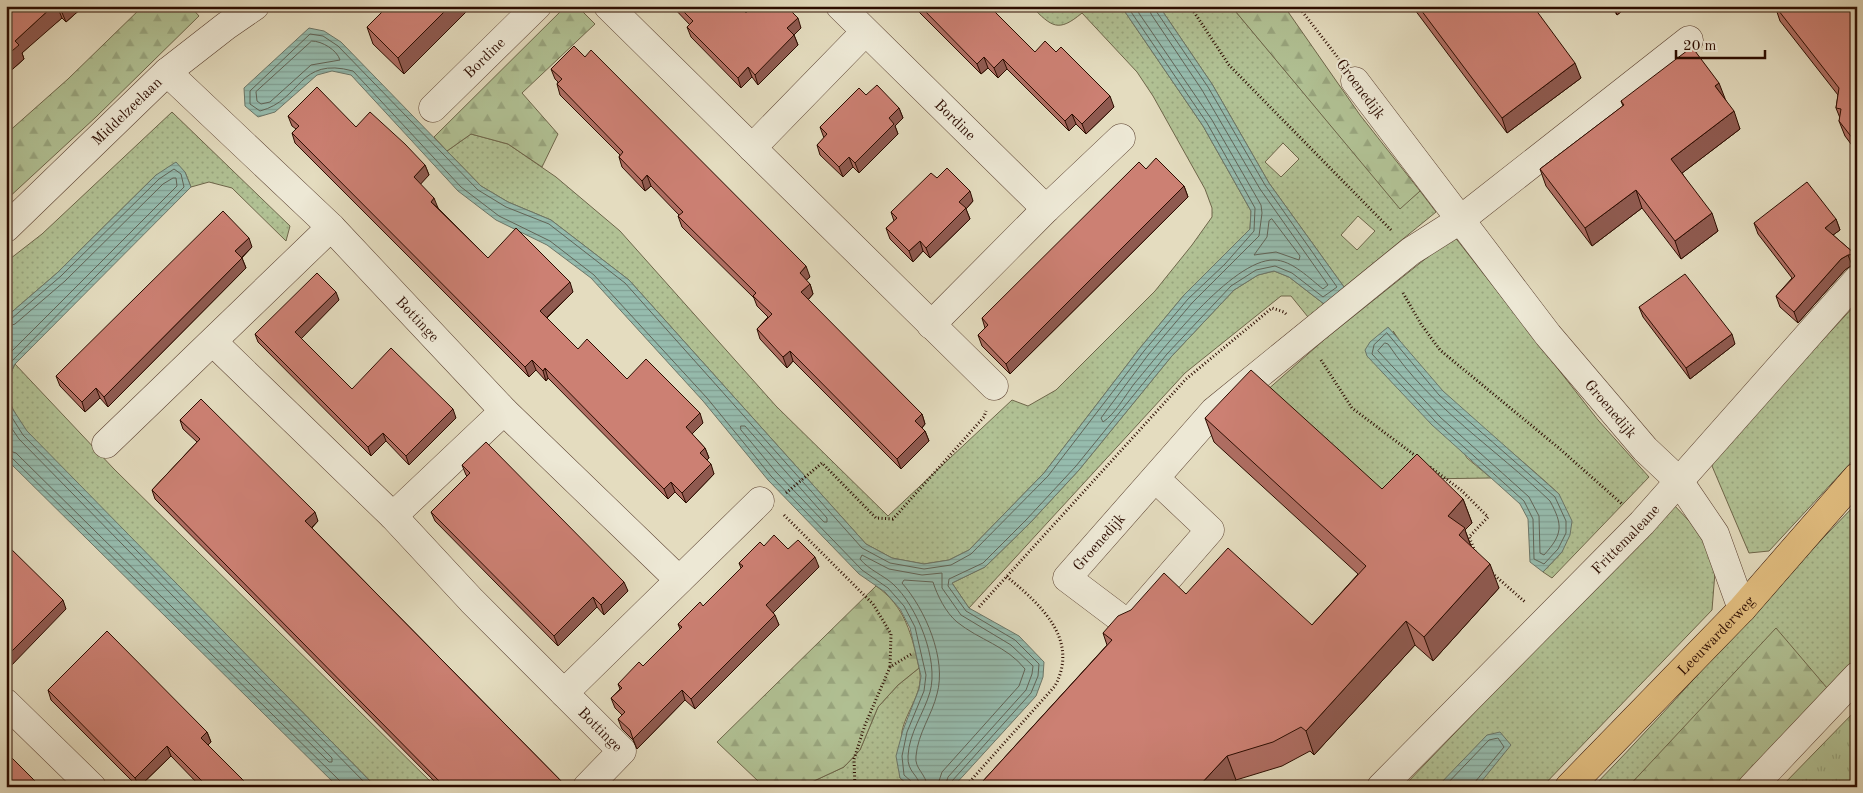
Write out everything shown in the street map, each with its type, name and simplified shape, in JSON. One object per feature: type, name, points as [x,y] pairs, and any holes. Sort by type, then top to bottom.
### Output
[{"type":"main road","name":"Leeuwarderweg","points":[[1569,787],[1742,609],[1857,478]]},
{"type":"street","name":"Middelzeelaan","points":[[6,228],[167,72],[255,6]]},
{"type":"street","name":"Bordine","points":[[433,108],[537,6]]},
{"type":"street","points":[[608,6],[994,386]]},
{"type":"street","name":"Bordine","points":[[840,6],[1046,210]]},
{"type":"street","points":[[752,148],[865,32]]},
{"type":"street","points":[[1460,220],[1689,40]]},
{"type":"street","name":"Bottinge","points":[[167,72],[331,227],[504,411],[678,580]]},
{"type":"street","name":"Groenedijk","points":[[1355,81],[1548,335],[1645,448],[1679,481],[1715,534],[1742,609]]},
{"type":"street","points":[[931,325],[1121,138]]},
{"type":"street","name":"Groenedijk","points":[[1155,478],[1210,530],[1128,624],[1066,578],[1214,411],[1411,250],[1460,220]]},
{"type":"street","points":[[106,444],[331,227]]},
{"type":"street","name":"Frittemaleane","points":[[1381,787],[1642,523],[1857,280]]},
{"type":"street","name":"Bottinge","points":[[213,342],[393,516],[472,601],[622,752],[587,787]]},
{"type":"street","points":[[393,516],[504,411]]},
{"type":"street","name":"Bottinge","points":[[564,693],[678,580],[774,504]]},
{"type":"street","points":[[1752,787],[1857,676]]},
{"type":"street","points":[[6,704],[92,787]]},
{"type":"path","points":[[1190,6],[1229,65],[1411,250]]},
{"type":"path","name":"Groenedijk","points":[[1298,6],[1355,81]]},
{"type":"path","points":[[1390,268],[1421,324],[1440,350],[1560,449],[1642,523]]},
{"type":"path","points":[[979,607],[1186,378],[1272,308],[1284,312],[1305,337],[1352,408],[1460,490],[1488,517],[1470,537],[1476,553]]},
{"type":"path","points":[[855,787],[854,759],[865,725],[890,667],[891,634],[873,604],[774,504],[822,463],[876,518],[893,519],[984,417],[994,386]]},
{"type":"path","points":[[1486,568],[1546,620]]},
{"type":"path","points":[[964,787],[1055,686],[1063,672],[1064,658],[1059,635],[1048,615],[1036,600],[1006,576]]},
{"type":"path","points":[[890,667],[913,653]]},
{"type":"green space","points":[[143,6],[190,6],[199,16],[96,117],[6,200],[6,134],[68,79]]},
{"type":"green space","points":[[566,6],[577,6],[595,24],[522,93],[558,134],[542,167],[508,144],[471,134],[447,151],[434,137]]},
{"type":"green space","points":[[1031,6],[1121,6],[1203,126],[1251,211],[1250,229],[1184,295],[1140,348],[1044,473],[969,550],[949,560],[924,564],[892,558],[866,544],[629,280],[551,220],[508,202],[481,186],[447,151],[471,134],[508,144],[556,177],[620,231],[776,406],[888,516],[1012,400],[1028,406],[1056,390],[1155,291],[1212,217],[1212,208],[1205,189],[1153,96],[1137,72],[1082,13],[1067,23],[1055,25],[1044,19]]},
{"type":"green space","points":[[1159,6],[1231,6],[1400,208],[1420,191],[1436,212],[1344,287],[1269,183],[1212,84]],"holes":[[[1283,143],[1299,159],[1281,177],[1265,162]],[[1358,216],[1375,231],[1357,250],[1341,235]]]},
{"type":"green space","points":[[1231,6],[1284,6],[1360,115],[1420,191],[1400,209]]},
{"type":"green space","points":[[172,112],[290,226],[286,241],[232,188],[209,182],[191,187],[185,172],[156,175],[57,273],[6,317],[6,262],[42,234]]},
{"type":"green space","points":[[1454,236],[1598,420],[1649,477],[1552,578],[1543,572],[1562,552],[1559,494],[1449,398],[1410,355],[1393,331],[1467,458],[1491,478],[1419,479],[1376,527],[1248,407],[1325,339]]},
{"type":"green space","points":[[1274,271],[1289,277],[1324,304],[1308,317],[1291,296],[1281,296],[1185,373],[969,608],[952,583],[985,567],[1030,523],[1079,470],[1171,357],[1234,290],[1258,275]]},
{"type":"green space","points":[[1857,303],[1857,456],[1769,551],[1749,553],[1712,466],[1718,453]]},
{"type":"green space","points":[[15,364],[114,469],[436,787],[376,787],[26,431],[9,399],[8,384]]},
{"type":"green space","points":[[1857,503],[1857,667],[1833,695],[1646,768],[1628,787],[1593,787],[1790,573]]},
{"type":"green space","points":[[1674,505],[1706,539],[1715,572],[1712,610],[1542,787],[1403,787]]},
{"type":"green space","points":[[876,586],[886,594],[901,612],[910,633],[919,668],[898,685],[878,707],[860,750],[844,767],[801,787],[760,787],[758,781],[717,742]]},
{"type":"green space","points":[[1776,628],[1833,695],[1743,787],[1628,787]]},
{"type":"green space","points":[[919,668],[920,684],[904,723],[901,743],[900,778],[911,787],[801,787],[844,767],[860,750],[878,707],[898,685]]},
{"type":"green space","points":[[1857,709],[1857,787],[1781,787]]},
{"type":"water","points":[[1121,6],[1159,6],[1212,84],[1269,183],[1344,287],[1324,304],[1289,277],[1274,271],[1258,275],[1234,290],[1171,357],[1079,470],[1030,523],[985,567],[952,583],[969,608],[1019,636],[1044,662],[1043,677],[1036,696],[953,787],[911,787],[900,778],[896,756],[903,730],[919,689],[921,676],[910,628],[900,609],[885,592],[859,574],[768,480],[703,401],[591,278],[547,245],[496,220],[458,191],[351,75],[332,71],[317,75],[275,112],[258,117],[245,106],[244,88],[309,28],[324,31],[341,42],[481,186],[508,202],[551,220],[629,280],[866,544],[892,558],[924,564],[949,560],[969,550],[1044,473],[1140,348],[1184,295],[1250,229],[1251,211],[1203,126]]},
{"type":"water","points":[[176,162],[185,172],[191,187],[15,364],[6,381],[6,317],[57,273],[156,175]]},
{"type":"water","points":[[1388,327],[1443,391],[1559,494],[1572,521],[1570,535],[1562,552],[1543,572],[1530,562],[1528,519],[1520,504],[1432,425],[1367,356],[1365,350],[1370,342]]},
{"type":"water","points":[[6,387],[8,402],[27,431],[376,787],[338,787],[6,459]]},
{"type":"water","points":[[1500,732],[1511,745],[1477,787],[1437,787],[1487,735]]},
{"type":"building","points":[[6,6],[53,6],[15,41],[19,45],[6,56]]},
{"type":"building","points":[[388,6],[450,6],[398,58],[367,27]]},
{"type":"building","points":[[678,6],[739,6],[746,13],[753,6],[786,6],[798,18],[787,28],[794,35],[755,75],[748,67],[738,78],[687,27],[693,21]]},
{"type":"building","points":[[920,6],[989,6],[1035,52],[1045,41],[1056,52],[1061,47],[1110,96],[1082,124],[1072,114],[1065,121],[1003,59],[994,68],[984,57],[977,64]]},
{"type":"building","points":[[1418,6],[1533,6],[1575,63],[1502,118]]},
{"type":"building","points":[[1775,6],[1857,6],[1857,144],[1839,121],[1841,109],[1836,108],[1839,88]]},
{"type":"building","points":[[574,46],[585,57],[591,50],[806,266],[800,273],[810,284],[801,292],[922,414],[915,421],[925,431],[897,459],[790,351],[783,357],[757,329],[772,314],[753,296],[756,293],[678,216],[683,212],[647,175],[642,181],[619,157],[623,152],[557,84],[562,79],[551,69]]},
{"type":"building","points":[[1692,47],[1719,83],[1715,86],[1734,111],[1671,159],[1712,213],[1675,241],[1636,190],[1585,228],[1540,169],[1624,105],[1621,101]]},
{"type":"building","points":[[877,85],[899,108],[889,118],[894,124],[855,163],[849,157],[839,167],[817,145],[827,134],[820,127],[859,88],[866,95]]},
{"type":"building","points":[[317,87],[356,127],[370,112],[405,144],[425,165],[414,177],[434,198],[431,202],[488,258],[516,228],[570,282],[540,311],[578,349],[587,339],[627,379],[646,359],[700,413],[686,427],[705,448],[700,453],[711,464],[682,493],[671,482],[664,489],[545,368],[543,371],[532,360],[525,367],[292,133],[299,126],[288,116]]},
{"type":"building","points":[[1156,158],[1184,186],[1006,364],[978,335],[988,325],[982,318],[1139,162],[1146,169]]},
{"type":"building","points":[[947,168],[970,191],[959,202],[966,208],[926,248],[920,241],[909,251],[886,228],[897,218],[891,212],[931,173],[937,178]]},
{"type":"building","points":[[1807,182],[1836,219],[1825,228],[1855,254],[1841,259],[1794,312],[1776,296],[1795,276],[1754,223]]},
{"type":"building","points":[[223,211],[249,238],[235,251],[242,258],[104,397],[96,388],[82,402],[56,376]]},
{"type":"building","points":[[317,273],[336,292],[295,332],[352,389],[391,348],[453,409],[406,456],[383,433],[368,447],[255,334]]},
{"type":"building","points":[[1685,274],[1732,334],[1686,368],[1639,307]]},
{"type":"building","points":[[1251,370],[1382,489],[1417,454],[1463,499],[1448,516],[1465,528],[1459,535],[1490,564],[1424,637],[1406,621],[1306,731],[1301,727],[1273,742],[1227,756],[1198,787],[989,787],[983,781],[1112,640],[1103,633],[1118,616],[1131,610],[1164,573],[1186,594],[1228,548],[1312,625],[1366,566],[1205,418]]},
{"type":"building","points":[[201,399],[315,512],[305,521],[567,787],[445,787],[152,490],[200,439],[180,420]]},
{"type":"building","points":[[486,442],[624,582],[601,605],[593,597],[554,636],[431,512],[470,473],[462,465]]},
{"type":"building","points":[[774,535],[788,549],[798,540],[815,557],[766,605],[775,615],[691,699],[682,690],[633,739],[630,730],[618,719],[625,712],[611,698],[622,688],[618,684],[639,662],[643,666],[682,627],[678,624],[700,602],[703,606],[743,566],[739,563],[760,542],[764,546]]},
{"type":"building","points":[[6,544],[63,600],[6,657]]},
{"type":"building","points":[[107,631],[207,732],[201,738],[250,787],[202,787],[205,784],[167,746],[135,778],[48,690]]},
{"type":"building","points":[[6,752],[41,787],[6,787]]},
{"type":"building","points":[[618,782],[623,787],[614,787]]}]
